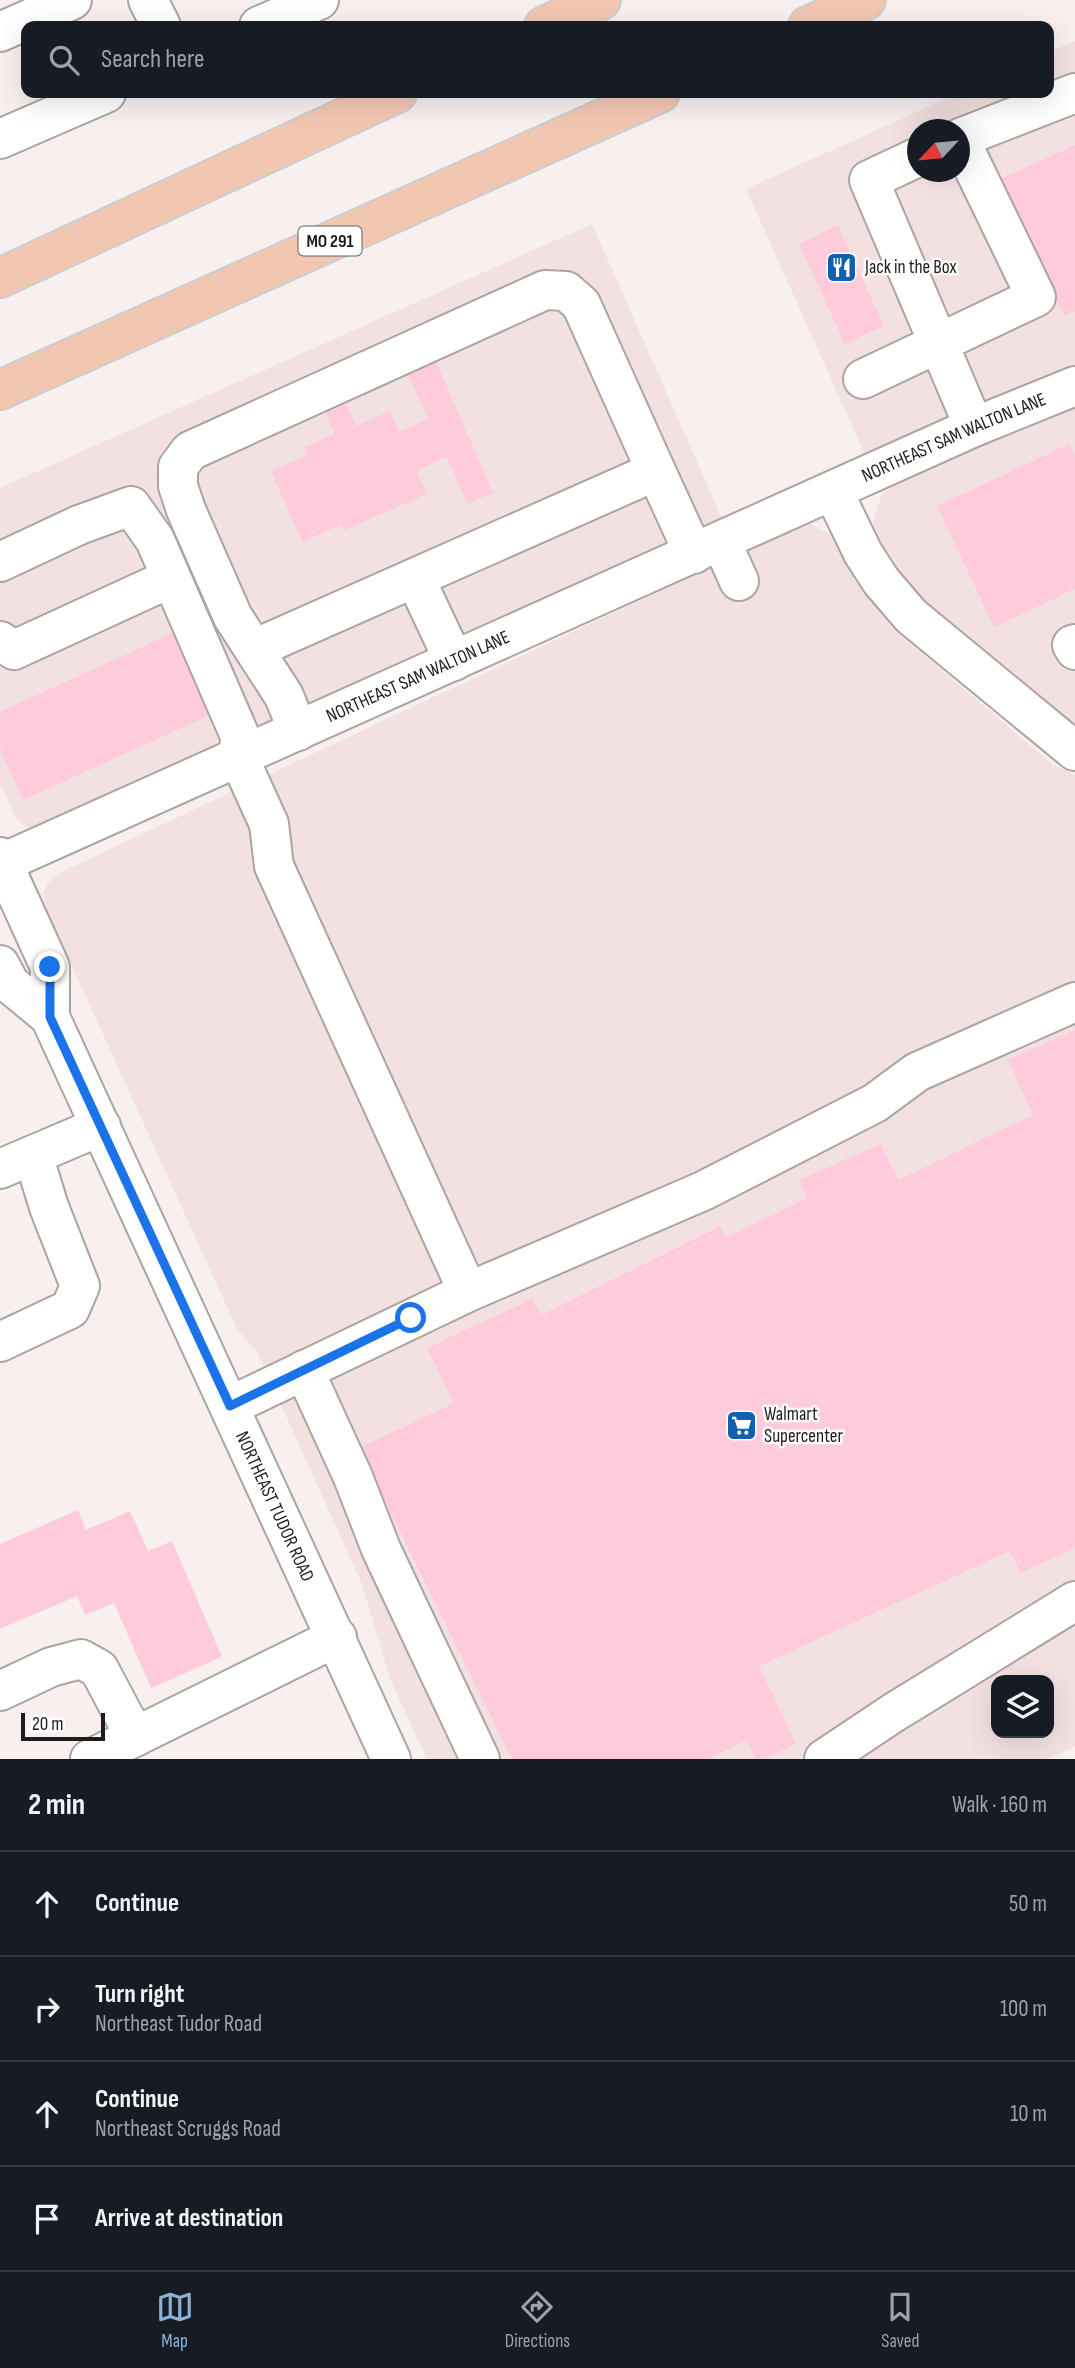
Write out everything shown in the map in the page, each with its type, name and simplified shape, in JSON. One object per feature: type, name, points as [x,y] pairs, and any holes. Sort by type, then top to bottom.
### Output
[{"type":"main road","points":[[555,21],[601,0]]},
{"type":"main road","points":[[819,21],[866,0]]},
{"type":"main road","points":[[0,278],[386,98]]},
{"type":"main road","name":"MO 291","points":[[0,390],[649,98]]},
{"type":"street","points":[[25,21],[72,0]]},
{"type":"street","points":[[148,0],[158,21]]},
{"type":"street","points":[[271,21],[319,0]]},
{"type":"street","points":[[0,32],[21,23]]},
{"type":"street","points":[[970,135],[1075,93]]},
{"type":"street","points":[[0,139],[94,98]]},
{"type":"street","points":[[863,379],[1036,297],[970,160]]},
{"type":"street","points":[[907,162],[869,180],[974,428]]},
{"type":"street","points":[[298,731],[284,696],[233,617],[177,486],[178,467],[190,450],[545,290],[566,291],[581,304],[656,471],[707,547],[739,581]]},
{"type":"street","name":"NORTHEAST SAM WALTON LANE","points":[[6,881],[239,758],[974,428],[1075,386]]},
{"type":"street","points":[[254,649],[656,471]]},
{"type":"street","points":[[833,491],[863,554],[880,581],[911,616],[1075,751]]},
{"type":"street","points":[[0,562],[79,525],[131,506],[155,540],[240,736],[239,758],[269,824],[274,866],[468,1292]]},
{"type":"street","points":[[0,641],[14,650],[171,578]]},
{"type":"street","points":[[415,578],[454,661]]},
{"type":"street","points":[[1075,644],[1072,646],[1075,650]]},
{"type":"street","points":[[6,881],[50,967],[50,1017]]},
{"type":"street","name":"NORTHEAST TUDOR ROAD","points":[[0,965],[10,984],[50,1017],[391,1759]]},
{"type":"street","points":[[230,1406],[468,1292],[702,1191],[875,1103],[917,1072],[1075,1002]]},
{"type":"street","points":[[0,1342],[71,1309],[80,1286],[49,1207],[17,1162],[101,1126]]},
{"type":"street","points":[[304,1370],[353,1477],[381,1549],[480,1759]]},
{"type":"street","points":[[824,1759],[893,1713],[1075,1601]]},
{"type":"street","points":[[90,1759],[337,1637]]},
{"type":"street","points":[[0,1691],[51,1667],[81,1659],[99,1669],[135,1737]]},
{"type":"shaded area","points":[[1075,41],[1075,366],[866,457],[746,189],[948,98],[1054,98],[1054,50]]},
{"type":"shaded area","points":[[592,224],[725,525],[34,830],[23,825],[14,814],[0,783],[0,488]]},
{"type":"shaded area","points":[[1075,401],[1075,730],[941,622],[886,556],[873,523],[881,496],[895,485]]},
{"type":"shaded area","points":[[810,524],[834,536],[892,628],[1052,764],[1075,775],[1075,1746],[1047,1759],[427,1759],[390,1679],[362,1584],[257,1352],[237,1329],[47,911],[43,894],[48,883],[59,873],[794,528]]},
{"type":"building","points":[[1075,145],[1075,311],[1064,316],[1000,179]]},
{"type":"building","points":[[838,225],[884,326],[845,344],[799,244]]},
{"type":"building","points":[[432,352],[493,493],[467,504],[447,457],[417,470],[427,494],[343,531],[341,525],[302,542],[271,471],[308,455],[304,447],[335,434],[326,413],[347,404],[356,426],[390,411],[399,432],[428,419],[404,365]]},
{"type":"building","points":[[1069,444],[1075,456],[1075,589],[994,627],[937,506]]},
{"type":"building","points":[[173,633],[210,715],[23,800],[0,749],[0,712]]},
{"type":"building","name":"Walmart Supercenter","points":[[1075,1030],[1075,1548],[1020,1573],[1010,1551],[759,1666],[796,1744],[764,1759],[756,1759],[747,1740],[708,1759],[512,1759],[359,1448],[454,1403],[427,1348],[532,1299],[541,1315],[720,1226],[726,1238],[807,1198],[799,1180],[881,1144],[898,1180],[1033,1115],[1008,1060]]},
{"type":"building","points":[[78,1510],[86,1530],[130,1511],[148,1551],[172,1541],[222,1657],[151,1688],[114,1603],[85,1615],[77,1596],[0,1629],[0,1544]]},
{"type":"place","name":"Jack in the Box","points":[[842,267]]},
{"type":"place","name":"Walmart Supercenter","points":[[741,1425]]},
{"type":"route","points":[[50,967],[50,1017],[230,1406],[411,1318]]}]
